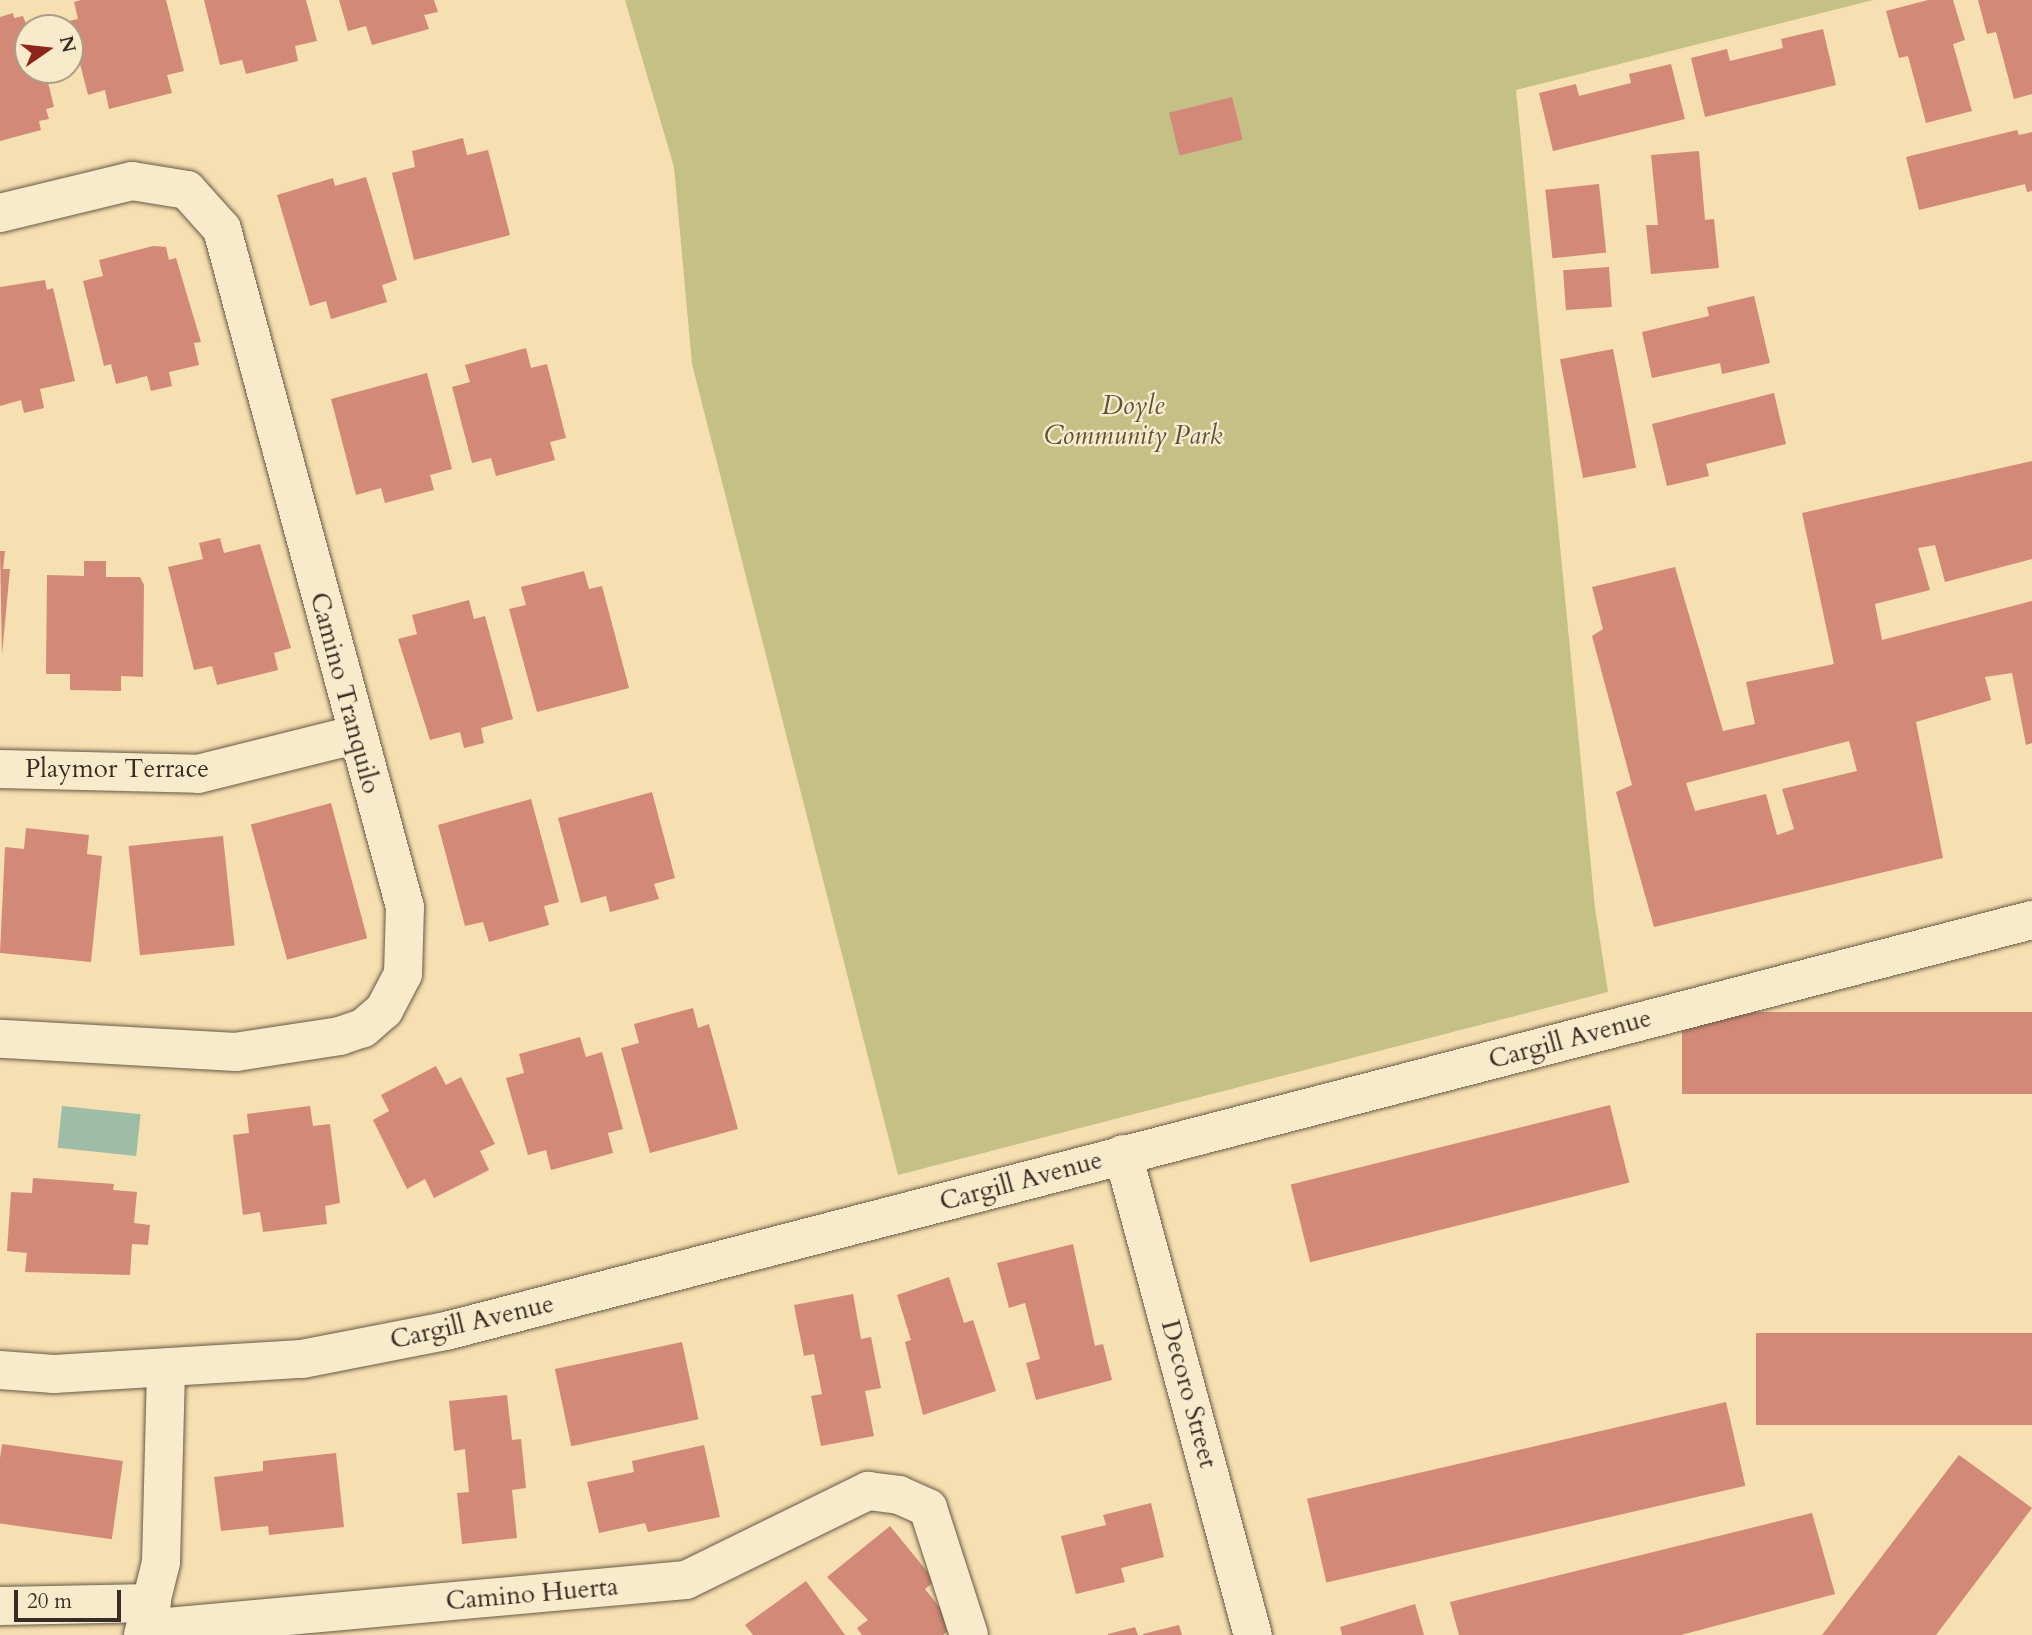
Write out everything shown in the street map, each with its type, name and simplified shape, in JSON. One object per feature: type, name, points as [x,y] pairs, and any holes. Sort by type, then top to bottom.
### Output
[{"type":"street","name":"Camino Tranquilo","points":[[0,214],[132,181],[187,190],[222,229],[355,735],[405,907],[403,974],[384,1010],[363,1028],[236,1052],[0,1039]]},
{"type":"street","name":"Playmor Terrace","points":[[0,769],[198,774],[355,735]]},
{"type":"street","name":"Cargill Avenue","points":[[0,1370],[166,1369],[302,1359],[446,1331],[2032,920]]},
{"type":"street","name":"Decoro Street","points":[[1123,1154],[1253,1635]]},
{"type":"street","points":[[147,1622],[161,1562],[166,1369]]},
{"type":"street","name":"Camino Huerta","points":[[0,1606],[147,1622],[686,1580],[868,1491],[899,1495],[928,1508],[969,1635]]},
{"type":"green space","name":"Doyle Community Park","points":[[625,0],[1873,0],[1516,90],[1595,908],[1608,992],[898,1175],[692,364],[674,167]]},
{"type":"shaded area","points":[[62,1106],[141,1114],[136,1156],[58,1148]]},
{"type":"building","points":[[166,0],[184,71],[167,75],[172,93],[109,109],[105,90],[88,95],[84,79],[84,14],[77,14],[74,2]]},
{"type":"building","points":[[204,0],[306,0],[317,41],[295,46],[298,61],[246,74],[242,60],[220,65]]},
{"type":"building","points":[[339,0],[434,0],[438,12],[424,15],[429,29],[372,45],[366,26],[348,31]]},
{"type":"building","points":[[1928,0],[1953,0],[1965,40],[1953,44],[1972,111],[1926,123],[1908,56],[1899,58],[1886,11]]},
{"type":"building","points":[[1978,0],[2032,0],[2032,94],[2014,99],[1996,32],[1987,34]]},
{"type":"building","points":[[13,13],[14,84],[48,84],[54,107],[46,109],[49,119],[39,121],[41,130],[0,141],[0,17]]},
{"type":"building","points":[[1823,29],[1836,85],[1705,117],[1691,58],[1727,49],[1730,61],[1783,48],[1781,39]]},
{"type":"building","points":[[1671,64],[1685,119],[1553,151],[1539,93],[1576,84],[1579,96],[1631,83],[1629,74]]},
{"type":"building","points":[[1232,97],[1243,140],[1180,155],[1169,113]]},
{"type":"building","points":[[2017,130],[2019,135],[2032,132],[2032,191],[2027,192],[2025,184],[1919,210],[1906,157]]},
{"type":"building","points":[[463,138],[467,155],[488,150],[510,235],[414,260],[392,173],[415,167],[412,151]]},
{"type":"building","points":[[1699,151],[1705,220],[1714,219],[1719,268],[1651,274],[1646,225],[1658,225],[1651,155]]},
{"type":"building","points":[[366,177],[397,280],[382,285],[387,302],[331,319],[326,301],[310,306],[277,195],[333,178],[335,186]]},
{"type":"building","points":[[1599,184],[1606,253],[1553,258],[1545,190]]},
{"type":"building","points":[[153,246],[166,247],[169,260],[176,258],[201,342],[194,343],[199,365],[169,372],[172,386],[151,391],[147,376],[116,384],[111,364],[104,366],[83,281],[103,276],[99,260]]},
{"type":"building","points":[[1609,267],[1612,307],[1566,310],[1563,270]]},
{"type":"building","points":[[45,280],[47,290],[53,288],[75,381],[40,389],[44,408],[24,413],[21,400],[0,406],[0,287]]},
{"type":"building","points":[[1754,296],[1770,363],[1722,374],[1720,363],[1652,378],[1642,332],[1709,316],[1707,307]]},
{"type":"building","points":[[526,348],[531,368],[547,364],[566,438],[550,442],[555,460],[496,476],[491,458],[472,463],[452,387],[470,382],[465,365]]},
{"type":"building","points":[[1613,349],[1636,468],[1583,478],[1560,359]]},
{"type":"building","points":[[427,373],[452,469],[430,475],[434,490],[385,503],[381,488],[356,495],[331,399]]},
{"type":"building","points":[[1774,393],[1786,444],[1706,464],[1709,476],[1667,486],[1652,424]]},
{"type":"building","points":[[2032,461],[2032,559],[1945,582],[1935,545],[1918,548],[1930,590],[1875,604],[1882,640],[2032,601],[2032,743],[2026,745],[2012,673],[1985,677],[1991,700],[1916,722],[1943,858],[1654,927],[1616,792],[1632,785],[1592,636],[1603,629],[1592,587],[1675,567],[1723,731],[1755,724],[1746,682],[1834,664],[1802,513]],"holes":[[[1849,741],[1857,771],[1782,789],[1794,829],[1777,835],[1766,794],[1695,811],[1686,783]]]},
{"type":"building","points":[[220,538],[224,553],[260,544],[291,648],[274,653],[278,670],[217,685],[212,666],[194,670],[168,567],[203,559],[199,543]]},
{"type":"building","points":[[0,551],[5,551],[3,569],[10,569],[2,655]]},
{"type":"building","points":[[84,561],[106,561],[106,577],[140,577],[144,585],[143,677],[121,676],[121,691],[70,690],[70,674],[46,674],[47,575],[84,576]]},
{"type":"building","points":[[584,571],[589,589],[602,586],[629,688],[537,712],[509,609],[526,605],[521,587]]},
{"type":"building","points":[[469,600],[474,619],[485,616],[513,719],[481,728],[484,743],[464,748],[460,732],[430,740],[398,639],[417,634],[412,615]]},
{"type":"building","points":[[652,792],[675,878],[654,884],[659,899],[610,912],[606,896],[581,903],[558,818]]},
{"type":"building","points":[[531,799],[559,902],[544,906],[549,925],[489,942],[483,922],[465,926],[438,825]]},
{"type":"building","points":[[331,803],[367,938],[287,960],[251,824]]},
{"type":"building","points":[[26,828],[89,835],[87,854],[102,856],[91,962],[0,953],[5,847],[24,849]]},
{"type":"building","points":[[223,836],[234,945],[140,955],[129,846]]},
{"type":"building","points":[[693,1008],[698,1028],[709,1024],[738,1129],[650,1153],[621,1048],[639,1043],[634,1024]]},
{"type":"building","points":[[1682,1012],[2032,1012],[2032,1094],[1682,1094]]},
{"type":"building","points":[[580,1037],[586,1057],[602,1052],[623,1129],[608,1133],[613,1153],[551,1170],[546,1150],[528,1155],[506,1078],[524,1073],[519,1054]]},
{"type":"building","points":[[436,1066],[446,1085],[461,1077],[495,1144],[480,1151],[489,1170],[434,1198],[425,1179],[407,1189],[373,1120],[389,1111],[381,1095]]},
{"type":"building","points":[[1610,1105],[1629,1183],[1310,1262],[1291,1185]]},
{"type":"building","points":[[310,1106],[313,1126],[330,1124],[340,1203],[325,1206],[327,1224],[263,1232],[260,1212],[243,1215],[233,1135],[249,1133],[247,1114]]},
{"type":"building","points":[[33,1178],[114,1184],[113,1190],[137,1192],[134,1223],[150,1225],[148,1245],[132,1244],[130,1275],[25,1272],[27,1253],[7,1251],[11,1192],[32,1193]]},
{"type":"building","points":[[1073,1244],[1095,1346],[1103,1344],[1112,1380],[1036,1400],[1026,1363],[1040,1359],[1025,1303],[1009,1308],[997,1263]]},
{"type":"building","points":[[949,1277],[964,1323],[973,1320],[996,1391],[923,1415],[905,1342],[911,1340],[897,1295]]},
{"type":"building","points":[[853,1294],[861,1339],[871,1337],[881,1388],[865,1391],[874,1436],[821,1446],[811,1396],[822,1394],[814,1354],[804,1356],[794,1305]]},
{"type":"building","points":[[1756,1333],[2032,1333],[2032,1425],[1756,1425]]},
{"type":"building","points":[[682,1342],[698,1419],[571,1446],[555,1369]]},
{"type":"building","points":[[507,1395],[512,1440],[521,1439],[526,1488],[512,1490],[517,1538],[462,1544],[457,1493],[469,1492],[465,1449],[454,1451],[449,1401]]},
{"type":"building","points":[[1726,1402],[1745,1486],[1326,1583],[1307,1499]]},
{"type":"building","points":[[2,1444],[123,1461],[112,1539],[0,1523]]},
{"type":"building","points":[[704,1445],[720,1517],[648,1532],[645,1523],[599,1533],[587,1482],[634,1472],[632,1461]]},
{"type":"building","points":[[336,1453],[344,1527],[269,1535],[268,1526],[221,1531],[214,1477],[263,1471],[263,1461]]},
{"type":"building","points":[[1959,1455],[2032,1508],[1936,1635],[1822,1635]]},
{"type":"building","points":[[1151,1503],[1164,1557],[1121,1568],[1125,1582],[1076,1594],[1061,1536],[1106,1525],[1103,1515]]},
{"type":"building","points":[[1812,1513],[1835,1594],[1681,1635],[1459,1635],[1450,1602]]},
{"type":"building","points":[[890,1526],[935,1581],[925,1589],[954,1626],[943,1635],[862,1635],[857,1628],[868,1620],[827,1577]]},
{"type":"building","points":[[806,1581],[845,1635],[753,1635],[745,1625]]},
{"type":"building","points":[[1415,1604],[1424,1635],[1342,1635],[1340,1627]]},
{"type":"building","points":[[1179,1625],[1182,1635],[1143,1635],[1143,1634]]},
{"type":"building","points":[[1135,1627],[1138,1635],[1108,1635],[1108,1634]]}]
